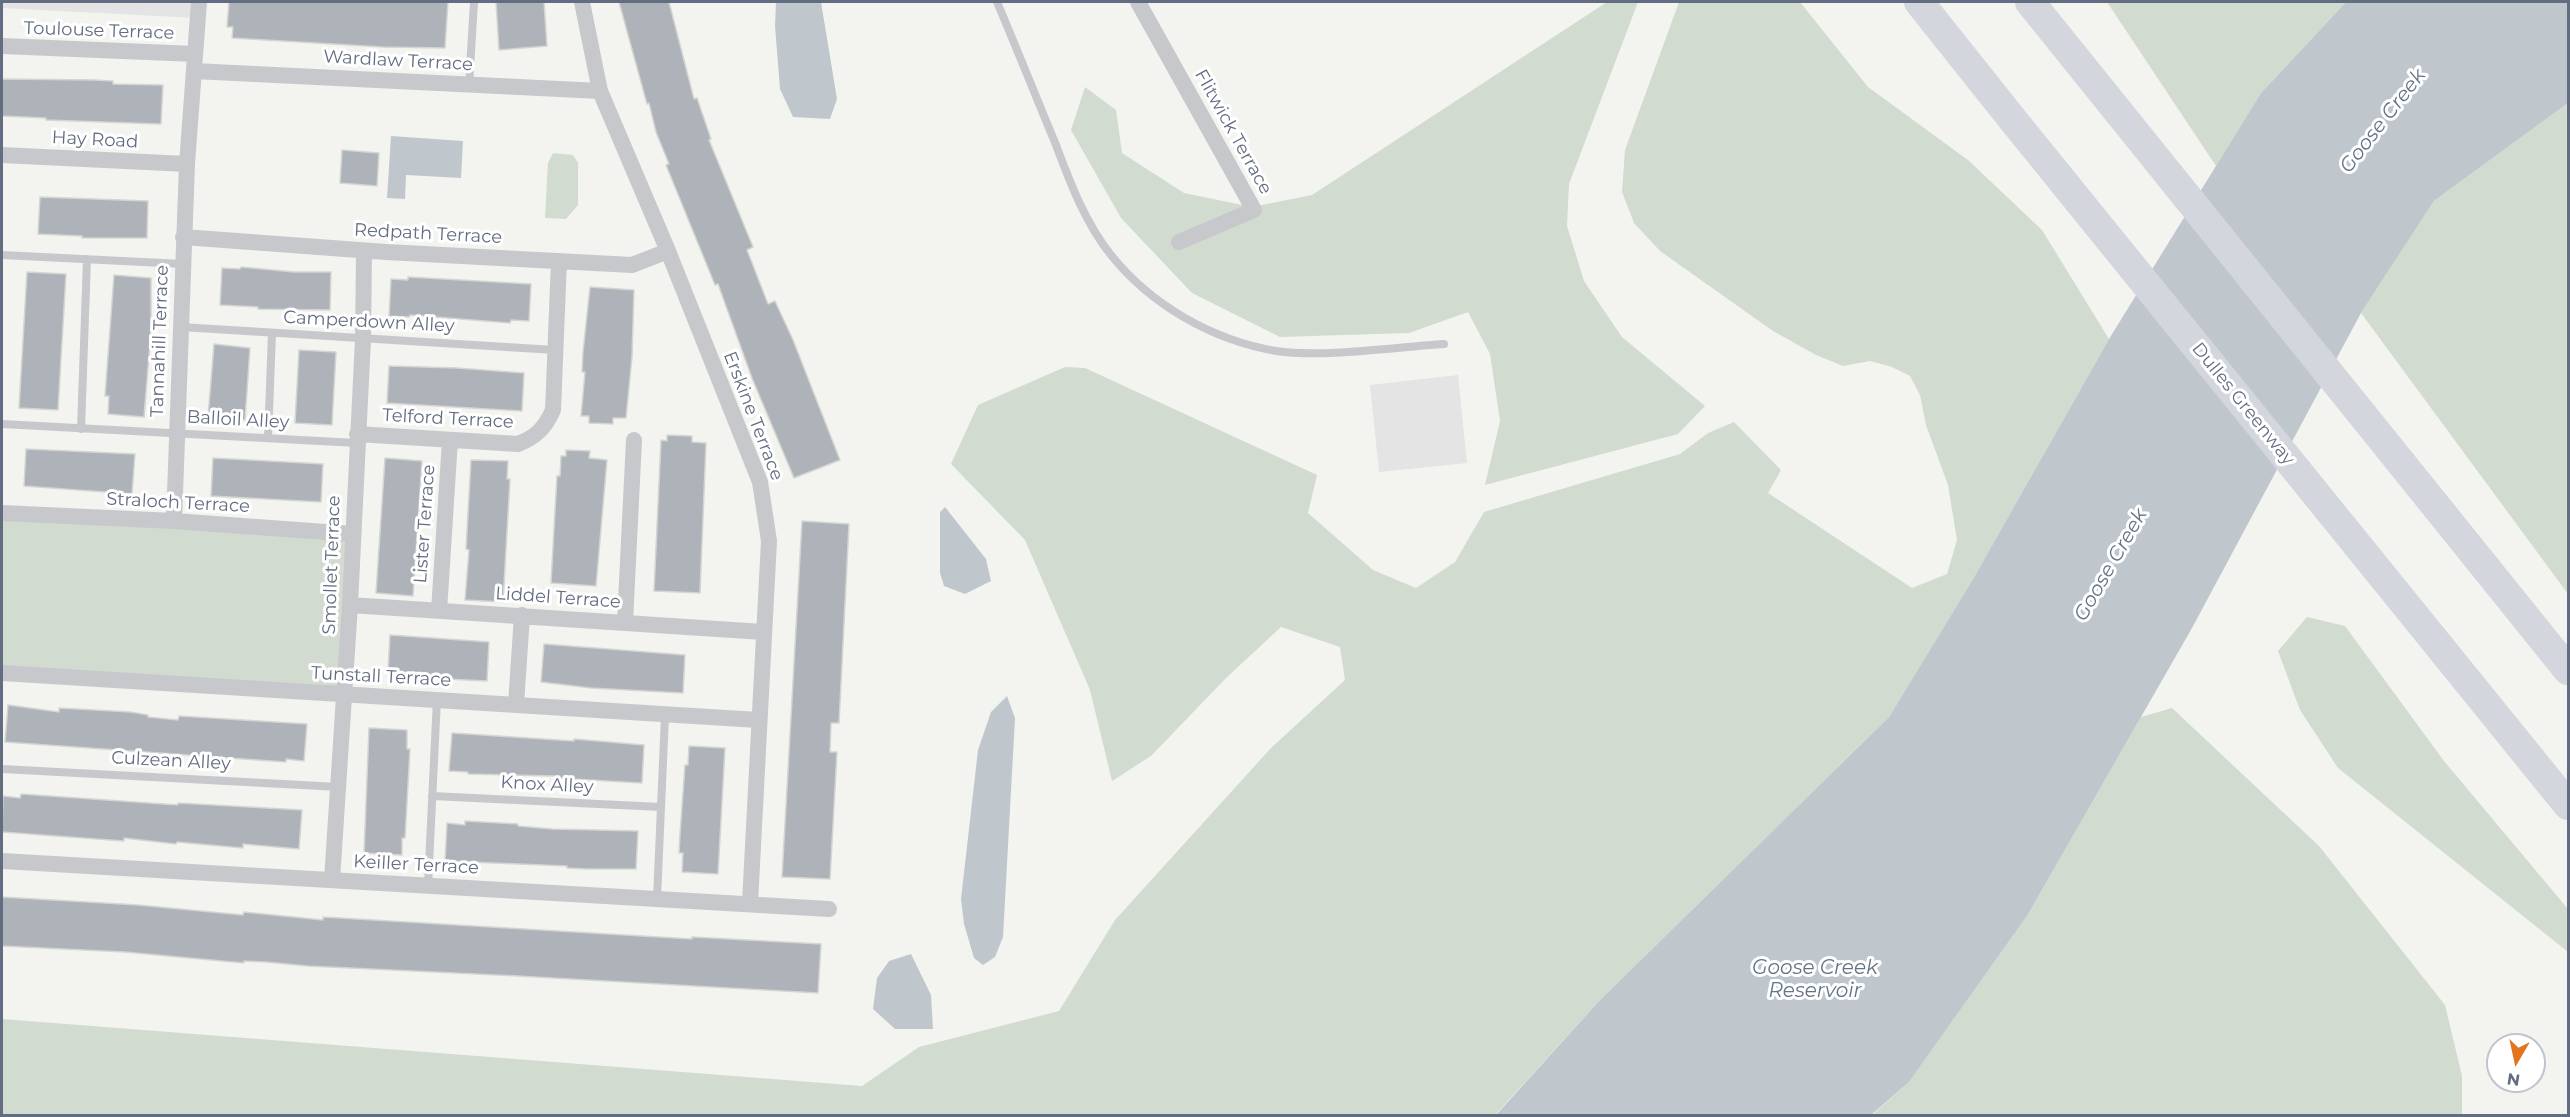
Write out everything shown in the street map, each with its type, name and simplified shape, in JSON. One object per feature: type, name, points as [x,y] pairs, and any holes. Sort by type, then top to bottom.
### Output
[{"type":"highway","name":"Dulles Greenway","points":[[1919,2],[2568,805]]},
{"type":"highway","points":[[2030,2],[2568,670]]},
{"type":"street","name":"Tannahill Terrace","points":[[174,521],[183,237],[198,2]]},
{"type":"street","name":"Erskine Terrace","points":[[582,2],[600,91],[668,251],[759,482],[769,541],[750,903]]},
{"type":"street","name":"Flitwick Terrace","points":[[1138,2],[1254,210],[1179,242]]},
{"type":"street","name":"Toulouse Terrace","points":[[2,46],[194,62]]},
{"type":"street","name":"Wardlaw Terrace","points":[[194,62],[469,85],[600,91]]},
{"type":"street","name":"Hay Road","points":[[2,155],[187,164]]},
{"type":"street","name":"Redpath Terrace","points":[[183,237],[364,251],[632,265],[668,251]]},
{"type":"street","name":"Smollet Terrace","points":[[332,880],[350,605],[363,339],[364,251]]},
{"type":"street","name":"Telford Terrace","points":[[357,439],[450,440],[518,444],[534,437],[547,424],[553,410],[559,261]]},
{"type":"street","name":"Lister Terrace","points":[[440,611],[450,440]]},
{"type":"street","points":[[625,622],[634,440]]},
{"type":"street","name":"Straloch Terrace","points":[[2,513],[174,521],[353,534]]},
{"type":"street","name":"Liddel Terrace","points":[[350,605],[763,632]]},
{"type":"street","points":[[516,705],[522,615]]},
{"type":"street","name":"Tunstall Terrace","points":[[2,673],[758,720]]},
{"type":"street","name":"Keiller Terrace","points":[[2,861],[829,909]]},
{"type":"lane","points":[[469,85],[474,2]]},
{"type":"lane","points":[[997,2],[1077,198],[1109,253],[1137,284],[1172,310],[1219,336],[1277,351],[1328,352],[1444,344]]},
{"type":"lane","points":[[2,255],[183,264]]},
{"type":"lane","points":[[81,429],[87,259]]},
{"type":"lane","name":"Camperdown Alley","points":[[180,327],[555,350]]},
{"type":"lane","points":[[268,438],[272,333]]},
{"type":"lane","name":"Balloil Alley","points":[[2,424],[268,438],[357,439]]},
{"type":"lane","points":[[428,885],[437,699]]},
{"type":"lane","points":[[657,898],[665,716]]},
{"type":"lane","name":"Culzean Alley","points":[[2,769],[339,787]]},
{"type":"lane","name":"Knox Alley","points":[[432,796],[661,807]]},
{"type":"shaded area","points":[[2,2],[199,2],[197,18],[2,8]]},
{"type":"shaded area","points":[[1607,2],[1638,2],[1569,184],[1567,226],[1584,281],[1622,337],[1705,406],[1678,434],[1485,485],[1500,421],[1490,354],[1468,312],[1409,333],[1280,337],[1192,293],[1121,218],[1071,130],[1085,87],[1116,110],[1122,153],[1184,193],[1252,207],[1312,195]]},
{"type":"shaded area","points":[[1679,2],[1800,2],[1868,87],[1968,160],[2042,230],[2109,339],[1973,579],[1889,717],[1600,1000],[1495,1115],[2,1115],[2,1019],[862,1086],[919,1047],[1059,1011],[1115,920],[1271,748],[1345,680],[1340,647],[1281,627],[1226,678],[1151,756],[1112,781],[1090,690],[1025,540],[951,464],[978,405],[1065,367],[1085,368],[1317,475],[1308,513],[1373,570],[1416,588],[1455,562],[1484,512],[1680,454],[1708,433],[1734,422],[1781,470],[1768,493],[1912,588],[1947,574],[1957,540],[1948,485],[1926,425],[1920,395],[1910,376],[1892,367],[1870,361],[1843,366],[1816,355],[1773,331],[1660,251],[1634,223],[1622,192],[1625,150]]},
{"type":"shaded area","points":[[2107,2],[2346,2],[2261,93],[2216,166]]},
{"type":"shaded area","points":[[2568,103],[2568,594],[2361,313],[2434,201]]},
{"type":"shaded area","points":[[553,153],[573,155],[578,163],[578,205],[566,219],[545,218],[548,163]]},
{"type":"shaded area","points":[[1458,375],[1467,463],[1379,472],[1370,385]]},
{"type":"shaded area","points":[[2,513],[353,534],[345,694],[2,673]]},
{"type":"shaded area","points":[[2307,617],[2345,626],[2444,761],[2568,909],[2568,952],[2338,768],[2300,710],[2278,651]]},
{"type":"shaded area","points":[[2172,708],[2319,846],[2445,1005],[2462,1076],[2462,1115],[1871,1116],[1909,1082],[2027,916],[2141,717]]},
{"type":"water","points":[[776,2],[821,2],[837,99],[830,119],[793,117],[780,89],[775,26]]},
{"type":"water","name":"Goose Creek Reservoir","points":[[2346,2],[2568,2],[2568,103],[2434,201],[2361,313],[2192,628],[2027,916],[1909,1082],[1871,1115],[1495,1116],[1600,1000],[1889,717],[1973,579],[2109,339],[2261,93]]},
{"type":"water","points":[[391,136],[463,141],[461,178],[406,175],[405,199],[387,198]]},
{"type":"water","points":[[945,507],[986,559],[991,581],[965,594],[944,586],[940,573],[940,512]]},
{"type":"water","points":[[1007,696],[1015,718],[1003,937],[995,957],[983,965],[974,958],[964,924],[961,899],[978,750],[991,712]]},
{"type":"water","points":[[911,954],[931,995],[933,1029],[895,1029],[873,1009],[877,978],[889,961]]},
{"type":"building","points":[[229,2],[448,2],[445,48],[383,47],[232,38],[233,27],[227,27]]},
{"type":"building","points":[[496,2],[544,2],[547,46],[499,50]]},
{"type":"building","points":[[619,2],[669,2],[694,99],[697,98],[711,139],[709,140],[753,247],[747,250],[768,304],[775,301],[793,340],[840,460],[794,478],[752,378],[718,284],[715,285],[666,165],[669,164],[656,132],[649,103],[647,104]]},
{"type":"building","points":[[2,79],[95,80],[113,81],[113,84],[163,85],[161,124],[2,116]]},
{"type":"building","points":[[342,150],[379,153],[377,186],[340,183]]},
{"type":"building","points":[[40,197],[148,201],[147,238],[82,238],[82,236],[38,234]]},
{"type":"building","points":[[241,267],[294,272],[331,272],[330,310],[258,309],[258,307],[220,305],[222,268],[240,269]]},
{"type":"building","points":[[27,272],[66,274],[58,410],[19,408]]},
{"type":"building","points":[[114,275],[151,278],[151,331],[144,417],[108,414],[109,396],[105,396]]},
{"type":"building","points":[[408,277],[531,284],[529,321],[511,320],[510,323],[410,315],[409,317],[389,316],[391,279],[408,280]]},
{"type":"building","points":[[590,287],[634,290],[632,357],[626,418],[613,418],[613,424],[589,423],[589,416],[581,416],[585,372],[582,372],[583,352]]},
{"type":"building","points":[[214,344],[250,348],[245,420],[208,417]]},
{"type":"building","points":[[299,350],[336,352],[332,425],[295,423]]},
{"type":"building","points":[[389,366],[524,373],[522,411],[387,403]]},
{"type":"building","points":[[667,435],[692,436],[692,442],[706,443],[700,593],[654,591],[661,440],[667,441]]},
{"type":"building","points":[[26,449],[135,454],[132,494],[24,486]]},
{"type":"building","points":[[566,450],[590,451],[589,458],[607,460],[596,586],[551,583],[557,476],[560,476],[561,456],[566,456]]},
{"type":"building","points":[[213,458],[323,464],[321,502],[211,496]]},
{"type":"building","points":[[385,458],[422,461],[413,596],[376,593]]},
{"type":"building","points":[[471,460],[508,461],[507,479],[510,479],[503,602],[465,600],[469,550],[466,549]]},
{"type":"building","points":[[802,521],[849,524],[839,723],[831,723],[830,752],[837,752],[830,879],[782,877]]},
{"type":"building","points":[[390,635],[489,642],[487,681],[405,677],[405,673],[388,672]]},
{"type":"building","points":[[544,644],[685,655],[683,693],[591,688],[541,682]]},
{"type":"building","points":[[8,705],[59,712],[59,708],[130,712],[148,715],[148,717],[178,720],[179,716],[307,724],[304,761],[286,759],[286,762],[5,742]]},
{"type":"building","points":[[369,728],[407,730],[407,749],[410,749],[402,855],[364,853]]},
{"type":"building","points":[[452,733],[644,745],[642,783],[555,778],[555,776],[468,774],[468,772],[449,771]]},
{"type":"building","points":[[689,746],[725,748],[718,874],[682,872],[683,853],[679,853],[680,834],[685,765],[688,765]]},
{"type":"building","points":[[21,794],[178,805],[178,803],[302,810],[299,849],[243,844],[243,848],[124,838],[124,841],[2,832],[3,796],[20,798]]},
{"type":"building","points":[[465,821],[518,824],[518,826],[552,829],[638,831],[636,869],[587,869],[567,868],[567,866],[445,861],[447,823],[465,825]]},
{"type":"building","points":[[2,897],[138,905],[243,915],[244,912],[323,920],[323,917],[692,939],[692,937],[821,944],[818,993],[266,962],[244,961],[244,963],[125,952],[2,946]]},
{"type":"water label","name":"Goose Creek","points":[[2383,121]]},
{"type":"water label","name":"Goose Creek","points":[[2111,565]]}]
